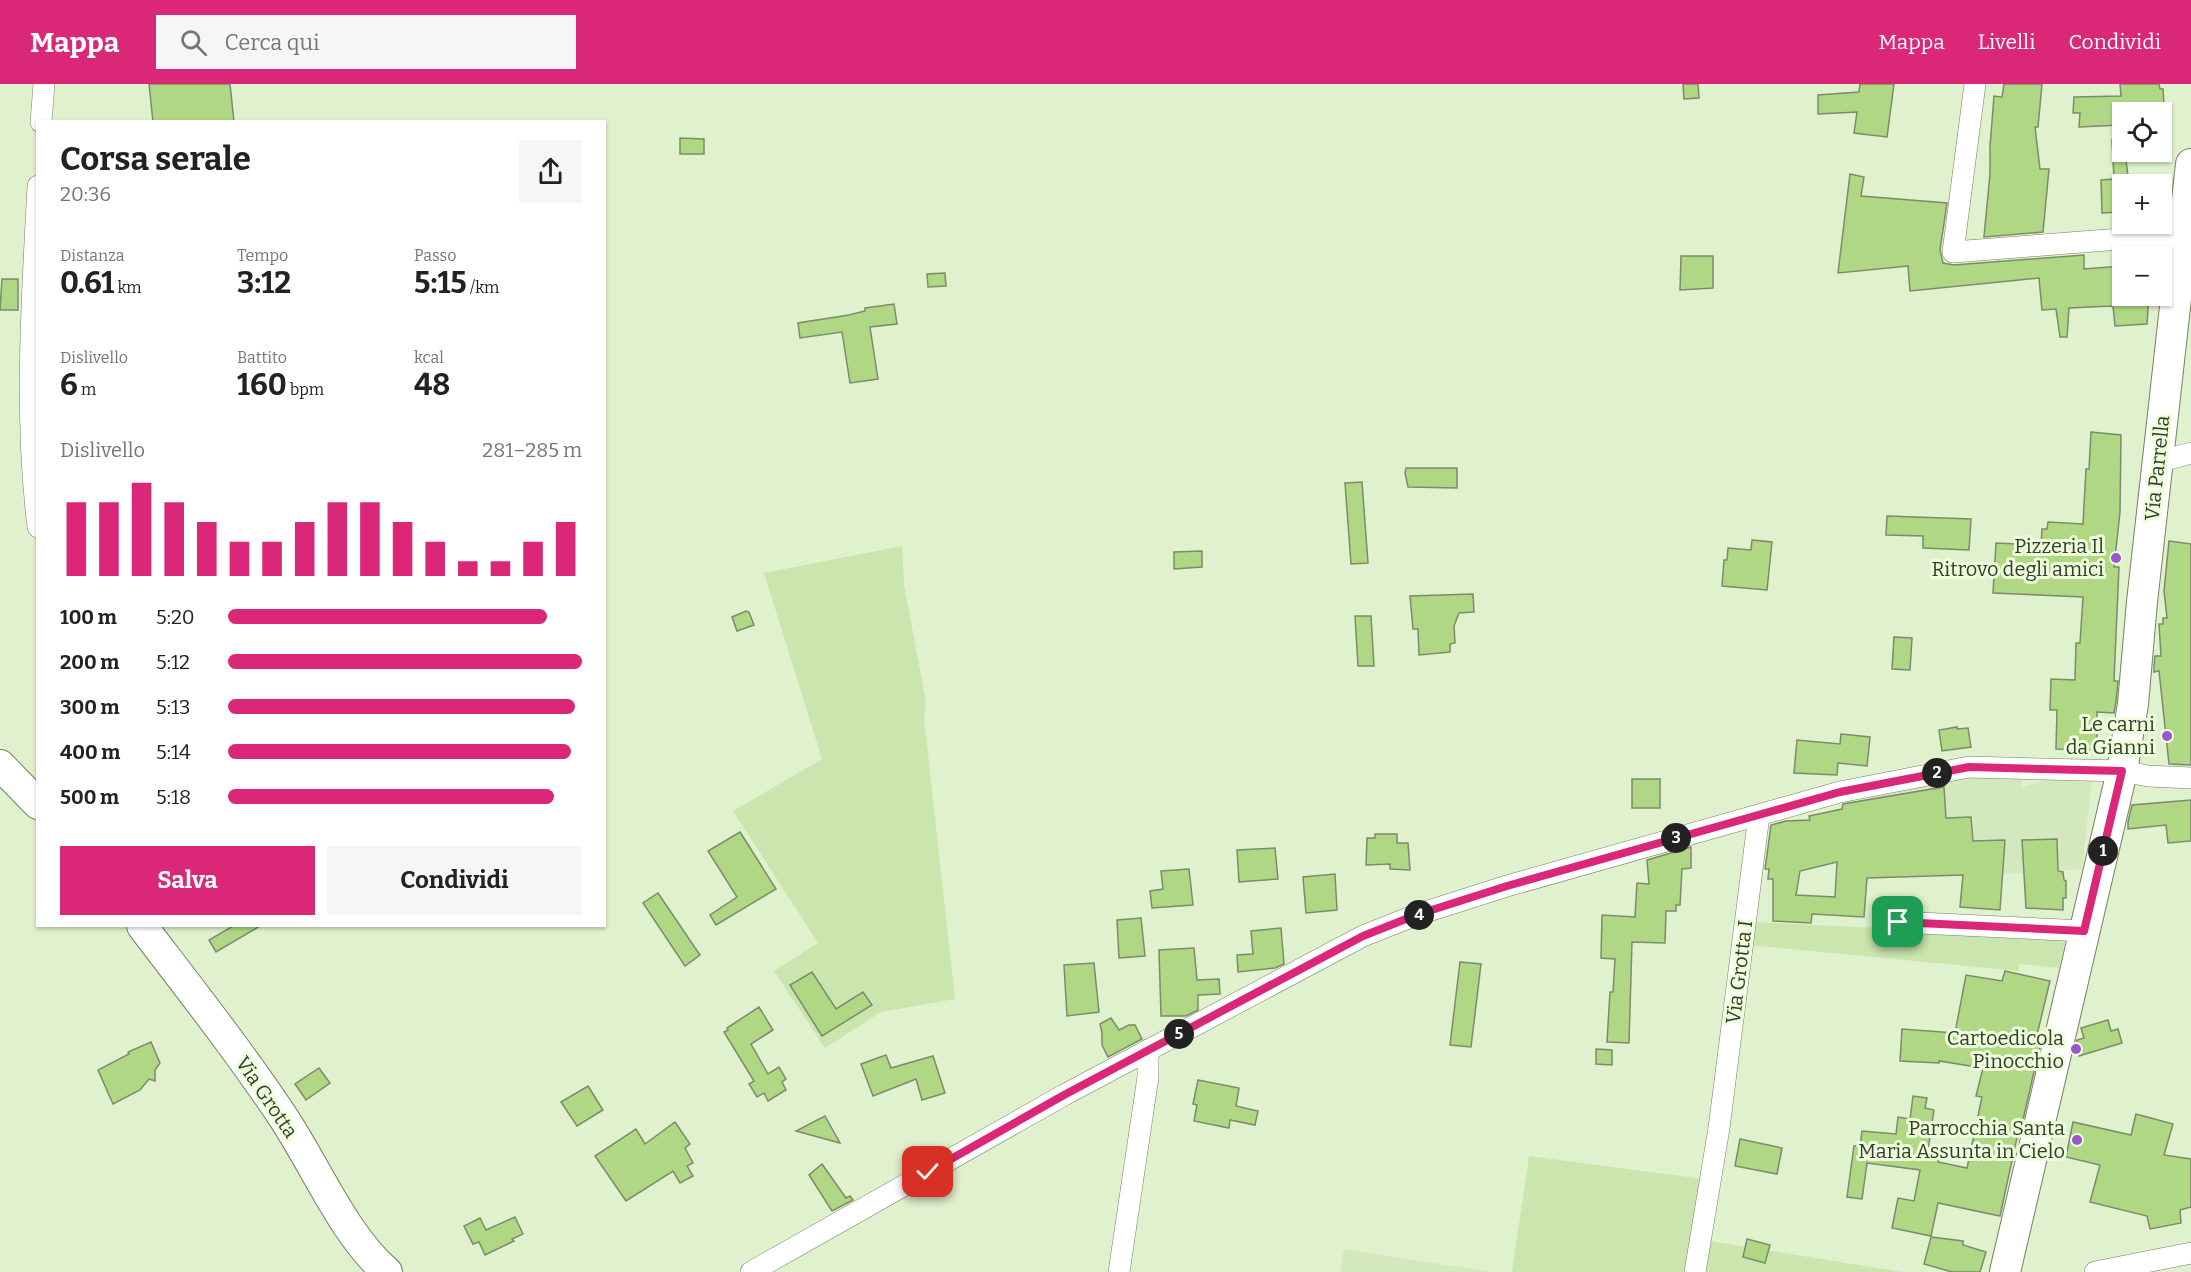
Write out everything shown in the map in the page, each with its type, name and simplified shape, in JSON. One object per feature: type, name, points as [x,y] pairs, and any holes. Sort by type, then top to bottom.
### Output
[{"type":"street","points":[[41,120],[44,84]]},
{"type":"street","points":[[1976,84],[1953,252],[2185,234]]},
{"type":"street","name":"Via Parrella","points":[[2005,1272],[2122,771],[2133,704],[2191,164]]},
{"type":"street","points":[[36,223],[28,370],[33,493],[36,513]]},
{"type":"street","points":[[2158,462],[2191,453]]},
{"type":"street","points":[[0,765],[36,802]]},
{"type":"street","points":[[751,1272],[1064,1095],[1363,936],[1416,915],[1507,886],[1840,792],[1969,767],[2122,771],[2148,776],[2191,778]]},
{"type":"street","name":"Via Grotta I","points":[[1695,1272],[1719,1128],[1759,815]]},
{"type":"street","points":[[1898,922],[2084,931]]},
{"type":"street","name":"Via Grotta","points":[[143,927],[225,1035],[283,1117],[356,1237],[377,1264],[387,1272]]},
{"type":"street","points":[[1119,1272],[1148,1077],[1148,1050]]},
{"type":"street","points":[[2095,1272],[2191,1253]]},
{"type":"shaded area","points":[[902,546],[904,585],[926,702],[924,717],[955,999],[881,1012],[825,1048],[774,971],[818,943],[733,811],[822,759],[764,573]]},
{"type":"shaded area","points":[[1968,772],[2021,773],[2022,787],[2059,775],[2092,780],[2082,869],[1890,877],[1871,797]]},
{"type":"shaded area","points":[[1752,922],[2066,937],[2059,968],[2019,964],[2019,971],[1749,945]]},
{"type":"shaded area","points":[[1529,1156],[1703,1179],[1689,1272],[1512,1272]]},
{"type":"shaded area","points":[[1710,1241],[1902,1272],[1705,1272]]},
{"type":"shaded area","points":[[1344,1249],[1491,1272],[1340,1272]]},
{"type":"building","points":[[149,84],[230,84],[234,120],[153,120]]},
{"type":"building","points":[[1683,84],[1698,84],[1699,98],[1684,99]]},
{"type":"building","points":[[1860,84],[1894,84],[1887,137],[1854,133],[1857,112],[1818,114],[1818,95],[1859,92]]},
{"type":"building","points":[[2004,84],[2042,84],[2038,127],[2035,127],[2040,169],[2049,169],[2043,232],[1984,237],[1994,96],[2002,97]]},
{"type":"building","points":[[2120,84],[2159,84],[2160,89],[2163,89],[2164,102],[2112,102],[2112,125],[2079,127],[2080,113],[2073,113],[2074,97],[2121,96]]},
{"type":"building","points":[[680,138],[704,139],[704,154],[680,154]]},
{"type":"building","points":[[2113,162],[2126,162],[2128,174],[2114,174]]},
{"type":"building","points":[[1850,174],[1864,177],[1861,196],[1947,203],[1940,250],[1943,263],[1954,265],[2084,255],[2084,269],[2112,267],[2113,306],[2069,308],[2067,337],[2060,337],[2056,309],[2042,310],[2039,278],[1910,291],[1908,266],[1838,273]]},
{"type":"building","points":[[2112,179],[2112,212],[2102,213],[2101,180]]},
{"type":"building","points":[[1681,256],[1713,256],[1713,288],[1680,290]]},
{"type":"building","points":[[945,273],[946,286],[928,287],[927,274]]},
{"type":"building","points":[[2,279],[18,279],[18,310],[0,310]]},
{"type":"building","points":[[894,304],[897,324],[870,327],[878,379],[850,383],[842,332],[800,338],[798,323],[849,315],[865,311],[865,308]]},
{"type":"building","points":[[2113,306],[2148,306],[2147,324],[2115,326]]},
{"type":"building","points":[[2091,432],[2121,435],[2120,512],[2114,567],[2119,567],[2114,681],[2118,681],[2116,702],[2114,713],[2097,712],[2097,750],[2056,749],[2057,710],[2050,710],[2051,679],[2075,680],[2076,643],[2080,643],[2083,597],[1993,593],[1996,543],[2041,545],[2042,529],[2047,529],[2048,522],[2083,524]]},
{"type":"building","points":[[1406,468],[1457,468],[1457,488],[1408,487]]},
{"type":"building","points":[[1362,482],[1368,563],[1351,564],[1345,483]]},
{"type":"building","points":[[1887,516],[1971,519],[1969,550],[1923,548],[1923,536],[1886,535]]},
{"type":"building","points":[[1752,540],[1772,542],[1767,590],[1722,586],[1724,560],[1727,560],[1728,548],[1751,550]]},
{"type":"building","points":[[2169,541],[2191,544],[2191,765],[2169,764],[2159,671],[2154,672],[2155,656],[2161,656],[2159,624],[2163,624],[2163,618],[2167,618],[2164,591]]},
{"type":"building","points":[[1202,551],[1202,567],[1174,569],[1174,552]]},
{"type":"building","points":[[1473,594],[1474,612],[1459,613],[1454,626],[1455,643],[1450,644],[1450,652],[1419,655],[1418,629],[1413,629],[1410,596]]},
{"type":"building","points":[[746,611],[749,612],[754,625],[737,631],[732,617]]},
{"type":"building","points":[[1355,616],[1371,616],[1374,666],[1358,666]]},
{"type":"building","points":[[1894,637],[1912,638],[1910,670],[1892,669]]},
{"type":"building","points":[[1957,727],[1957,729],[1968,728],[1971,747],[1942,751],[1939,730]]},
{"type":"building","points":[[1841,734],[1870,737],[1867,766],[1838,763],[1837,775],[1794,773],[1797,740],[1840,744]]},
{"type":"building","points":[[1632,779],[1660,779],[1660,808],[1632,808]]},
{"type":"building","points":[[1944,787],[1946,818],[1971,817],[1973,841],[2005,840],[2000,910],[1960,907],[1963,875],[1867,878],[1864,917],[1812,914],[1811,923],[1773,921],[1773,879],[1768,879],[1769,869],[1765,869],[1771,825],[1786,821],[1810,820],[1809,816],[1842,809],[1843,804]],"holes":[[[1837,862],[1835,897],[1796,895],[1800,871]]]},
{"type":"building","points":[[2191,800],[2191,841],[2168,843],[2166,825],[2128,829],[2132,805]]},
{"type":"building","points":[[740,832],[776,889],[716,925],[710,915],[737,897],[708,851]]},
{"type":"building","points":[[1375,834],[1397,834],[1397,843],[1408,843],[1410,870],[1390,869],[1390,864],[1366,865],[1367,838],[1375,838]]},
{"type":"building","points":[[2057,839],[2058,871],[2063,872],[2066,881],[2063,910],[2026,908],[2022,840]]},
{"type":"building","points":[[1691,847],[1691,868],[1682,869],[1680,905],[1676,905],[1676,911],[1666,911],[1665,943],[1632,942],[1629,1043],[1607,1042],[1610,992],[1613,992],[1615,959],[1601,958],[1602,915],[1635,917],[1637,883],[1649,884],[1647,860]]},
{"type":"building","points":[[1275,848],[1278,879],[1239,882],[1237,850]]},
{"type":"building","points":[[1189,869],[1193,905],[1152,908],[1150,891],[1163,889],[1161,871]]},
{"type":"building","points":[[1335,874],[1337,910],[1306,913],[1303,877]]},
{"type":"building","points":[[658,893],[700,955],[685,966],[643,903]]},
{"type":"building","points":[[1141,918],[1145,956],[1119,958],[1117,920]]},
{"type":"building","points":[[231,927],[258,927],[216,952],[209,940]]},
{"type":"building","points":[[1281,928],[1284,964],[1275,968],[1238,972],[1237,955],[1253,954],[1251,931]]},
{"type":"building","points":[[1194,948],[1197,980],[1219,979],[1220,994],[1198,995],[1198,1010],[1186,1016],[1161,1016],[1159,950]]},
{"type":"building","points":[[1460,962],[1481,964],[1471,1047],[1450,1045]]},
{"type":"building","points":[[1094,963],[1099,1012],[1067,1016],[1064,965]]},
{"type":"building","points":[[2005,971],[2050,981],[2036,1039],[2041,1041],[2000,1216],[1938,1203],[1931,1236],[1892,1228],[1898,1198],[1914,1201],[1920,1170],[1867,1163],[1862,1199],[1847,1197],[1854,1146],[1860,1146],[1862,1131],[1896,1134],[1898,1117],[1910,1119],[1913,1096],[1927,1098],[1925,1108],[1934,1110],[1928,1150],[1939,1152],[1938,1162],[1967,1168],[1982,1097],[1976,1096],[1983,1068],[1939,1061],[1939,1063],[1900,1061],[1902,1029],[1955,1033],[1966,975],[2002,981]]},
{"type":"building","points":[[812,972],[836,1009],[863,992],[872,1005],[822,1036],[790,985]]},
{"type":"building","points":[[759,1007],[773,1030],[751,1044],[768,1074],[779,1067],[786,1079],[782,1082],[786,1090],[768,1101],[764,1093],[757,1097],[749,1084],[754,1081],[724,1032]]},
{"type":"building","points":[[1111,1018],[1119,1030],[1135,1025],[1142,1039],[1108,1057],[1102,1045],[1100,1024]]},
{"type":"building","points":[[2108,1020],[2111,1031],[2118,1029],[2122,1043],[2079,1056],[2076,1044],[2077,1040],[2084,1038],[2081,1028]]},
{"type":"building","points":[[151,1042],[160,1063],[155,1070],[155,1081],[149,1079],[140,1090],[113,1104],[98,1070],[129,1054],[128,1052]]},
{"type":"building","points":[[1596,1049],[1612,1050],[1612,1065],[1596,1064]]},
{"type":"building","points":[[886,1055],[891,1068],[933,1056],[945,1093],[922,1100],[916,1079],[873,1096],[861,1064]]},
{"type":"building","points":[[319,1068],[330,1083],[306,1100],[295,1084]]},
{"type":"building","points":[[1198,1080],[1239,1088],[1236,1106],[1258,1111],[1255,1125],[1230,1120],[1229,1128],[1194,1121],[1197,1105],[1193,1104]]},
{"type":"building","points":[[588,1086],[603,1110],[577,1126],[561,1102]]},
{"type":"building","points":[[2136,1114],[2173,1124],[2164,1155],[2191,1159],[2191,1207],[2180,1210],[2181,1223],[2150,1229],[2147,1216],[2090,1202],[2100,1165],[2066,1157],[2073,1122],[2131,1135]]},
{"type":"building","points":[[825,1116],[840,1143],[796,1131]]},
{"type":"building","points":[[675,1122],[690,1144],[685,1148],[693,1163],[687,1166],[693,1176],[680,1183],[673,1171],[626,1201],[595,1156],[636,1129],[645,1144]]},
{"type":"building","points":[[1740,1139],[1782,1148],[1777,1174],[1735,1166]]},
{"type":"building","points":[[822,1164],[846,1198],[850,1196],[853,1200],[832,1211],[809,1175]]},
{"type":"building","points":[[515,1217],[523,1234],[485,1255],[479,1242],[473,1244],[464,1226],[480,1218],[486,1230]]},
{"type":"building","points":[[1931,1237],[1963,1241],[1963,1245],[1986,1252],[1980,1272],[1952,1272],[1924,1264]]},
{"type":"building","points":[[1747,1239],[1770,1245],[1765,1263],[1743,1257]]},
{"type":"place","name":"Pizzeria Il Ritrovo degli amici","points":[[2116,558]]},
{"type":"place","name":"Le carni da Gianni","points":[[2167,736]]},
{"type":"place","name":"Cartoedicola Pinocchio","points":[[2076,1049]]},
{"type":"place","name":"Parrocchia Santa Maria Assunta in Cielo","points":[[2077,1140]]},
{"type":"route","points":[[928,1172],[1064,1095],[1363,936],[1416,915],[1507,886],[1840,792],[1969,767],[2122,771],[2084,931],[1898,922]]}]
